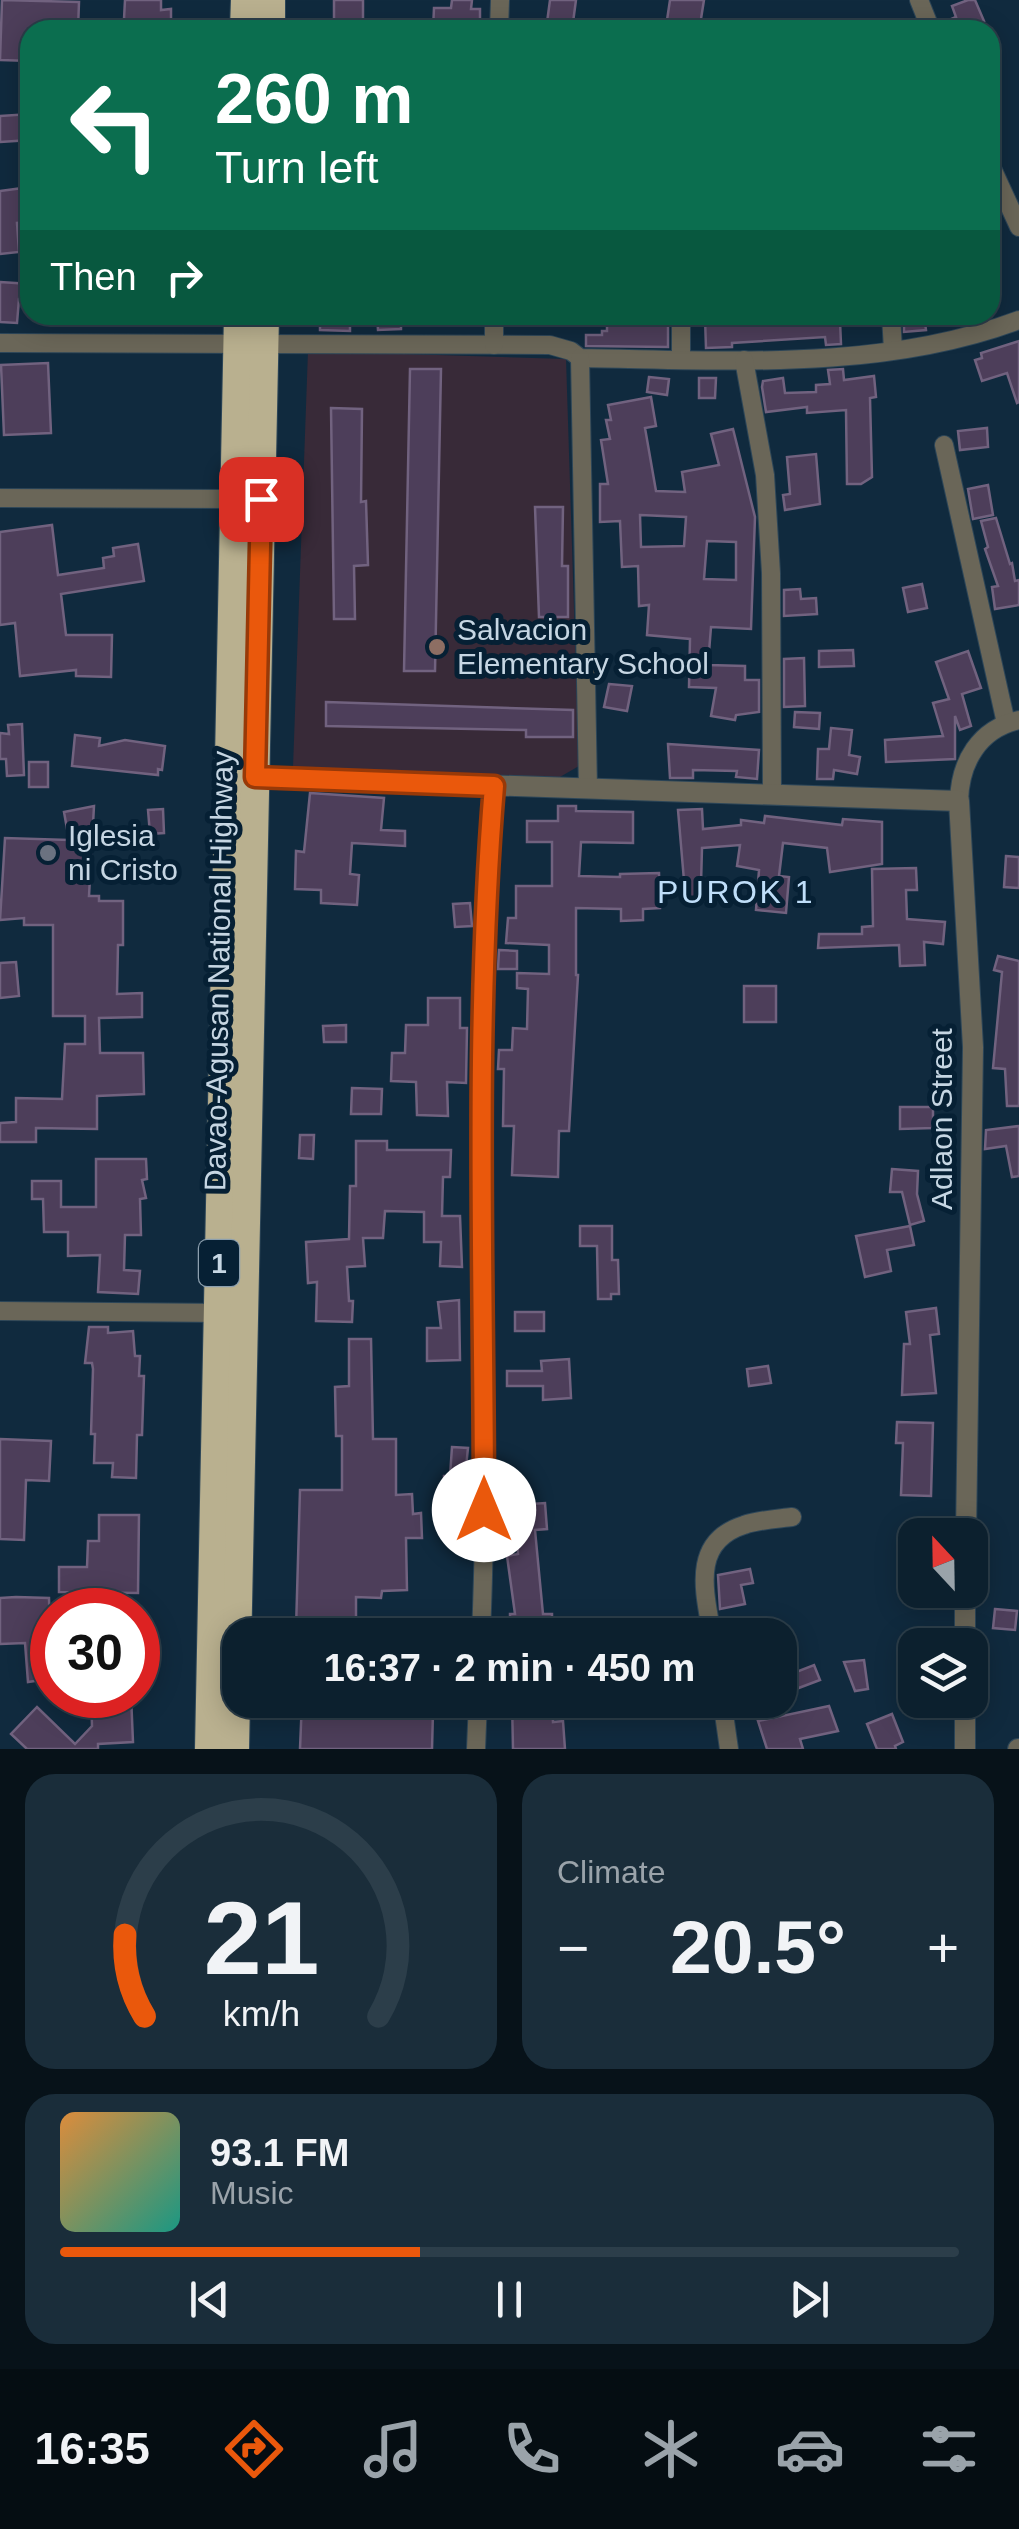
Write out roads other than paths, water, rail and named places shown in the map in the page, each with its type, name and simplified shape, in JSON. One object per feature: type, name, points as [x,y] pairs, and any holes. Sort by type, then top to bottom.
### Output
[{"type":"highway","name":"Davao-Agusan National Highway","points":[[224,1618],[251,345],[242,325]]},
{"type":"highway","name":"Davao-Agusan National Highway","points":[[246,568],[234,499],[251,345],[260,325]]},
{"type":"highway","name":"Davao-Agusan National Highway","points":[[208,1749],[222,1644]]},
{"type":"highway","name":"Davao-Agusan National Highway","points":[[232,1718],[235,1749]]},
{"type":"street","points":[[1000,186],[1019,227]]},
{"type":"street","points":[[0,343],[550,345],[580,358],[795,361],[893,350],[966,336],[1019,320]]},
{"type":"street","points":[[494,325],[494,345]]},
{"type":"street","points":[[681,325],[681,360]]},
{"type":"street","points":[[891,325],[893,350]]},
{"type":"street","points":[[580,358],[588,789]]},
{"type":"street","points":[[744,360],[765,475],[770,554],[772,795]]},
{"type":"street","points":[[944,445],[1012,721]]},
{"type":"street","points":[[0,498],[234,499]]},
{"type":"street","name":"Adlaon Street","points":[[966,1518],[974,1046],[960,783],[974,748],[985,736],[1012,721]]},
{"type":"street","points":[[242,777],[959,801]]},
{"type":"street","points":[[481,1618],[484,1067],[494,786]]},
{"type":"street","points":[[0,1312],[231,1313]]},
{"type":"street","points":[[709,1618],[705,1560],[717,1541],[742,1525],[792,1517]]},
{"type":"street","points":[[476,1749],[477,1718]]},
{"type":"street","points":[[725,1718],[729,1749]]},
{"type":"street","points":[[965,1718],[965,1749]]},
{"type":"place","name":"Salvacion Elementary School","points":[[437,647]]},
{"type":"place","name":"Iglesia ni Cristo","points":[[48,853]]},
{"type":"district","name":"PUROK 1","points":[[736,892]]}]
